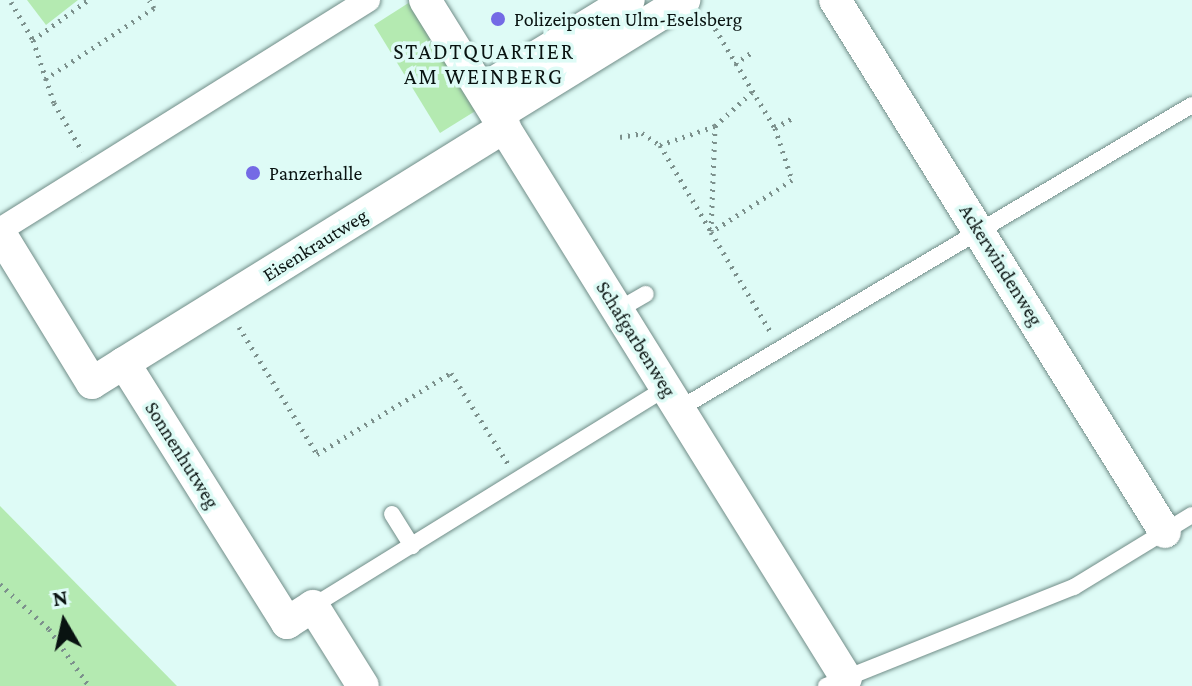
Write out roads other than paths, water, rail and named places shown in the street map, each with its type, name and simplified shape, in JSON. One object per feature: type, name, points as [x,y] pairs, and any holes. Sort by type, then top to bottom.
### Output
[{"type":"street","points":[[124,363],[92,383],[0,232],[368,0]]},
{"type":"street","name":"Schafgarbenweg","points":[[425,0],[672,398],[836,682]]},
{"type":"street","name":"Eisenkrautweg","points":[[124,363],[224,302],[495,111],[629,0]]},
{"type":"street","name":"Ackerwindenweg","points":[[835,0],[980,232],[1179,523]]},
{"type":"street","name":"Eisenkrautweg","points":[[495,111],[695,6]]},
{"type":"street","name":"Sonnenhutweg","points":[[124,363],[287,623],[313,606]]},
{"type":"street","points":[[313,606],[363,686]]},
{"type":"lane","points":[[313,606],[672,398],[781,349],[1192,105]]},
{"type":"lane","points":[[618,310],[646,294]]},
{"type":"lane","points":[[392,514],[412,546]]},
{"type":"lane","points":[[836,682],[1074,587],[1179,523]]},
{"type":"place","name":"Polizeiposten Ulm-Eselsberg","points":[[498,19]]},
{"type":"place","name":"Panzerhalle","points":[[253,173]]},
{"type":"district","name":"STADTQUARTIER AM WEINBERG","points":[[484,64]]}]
